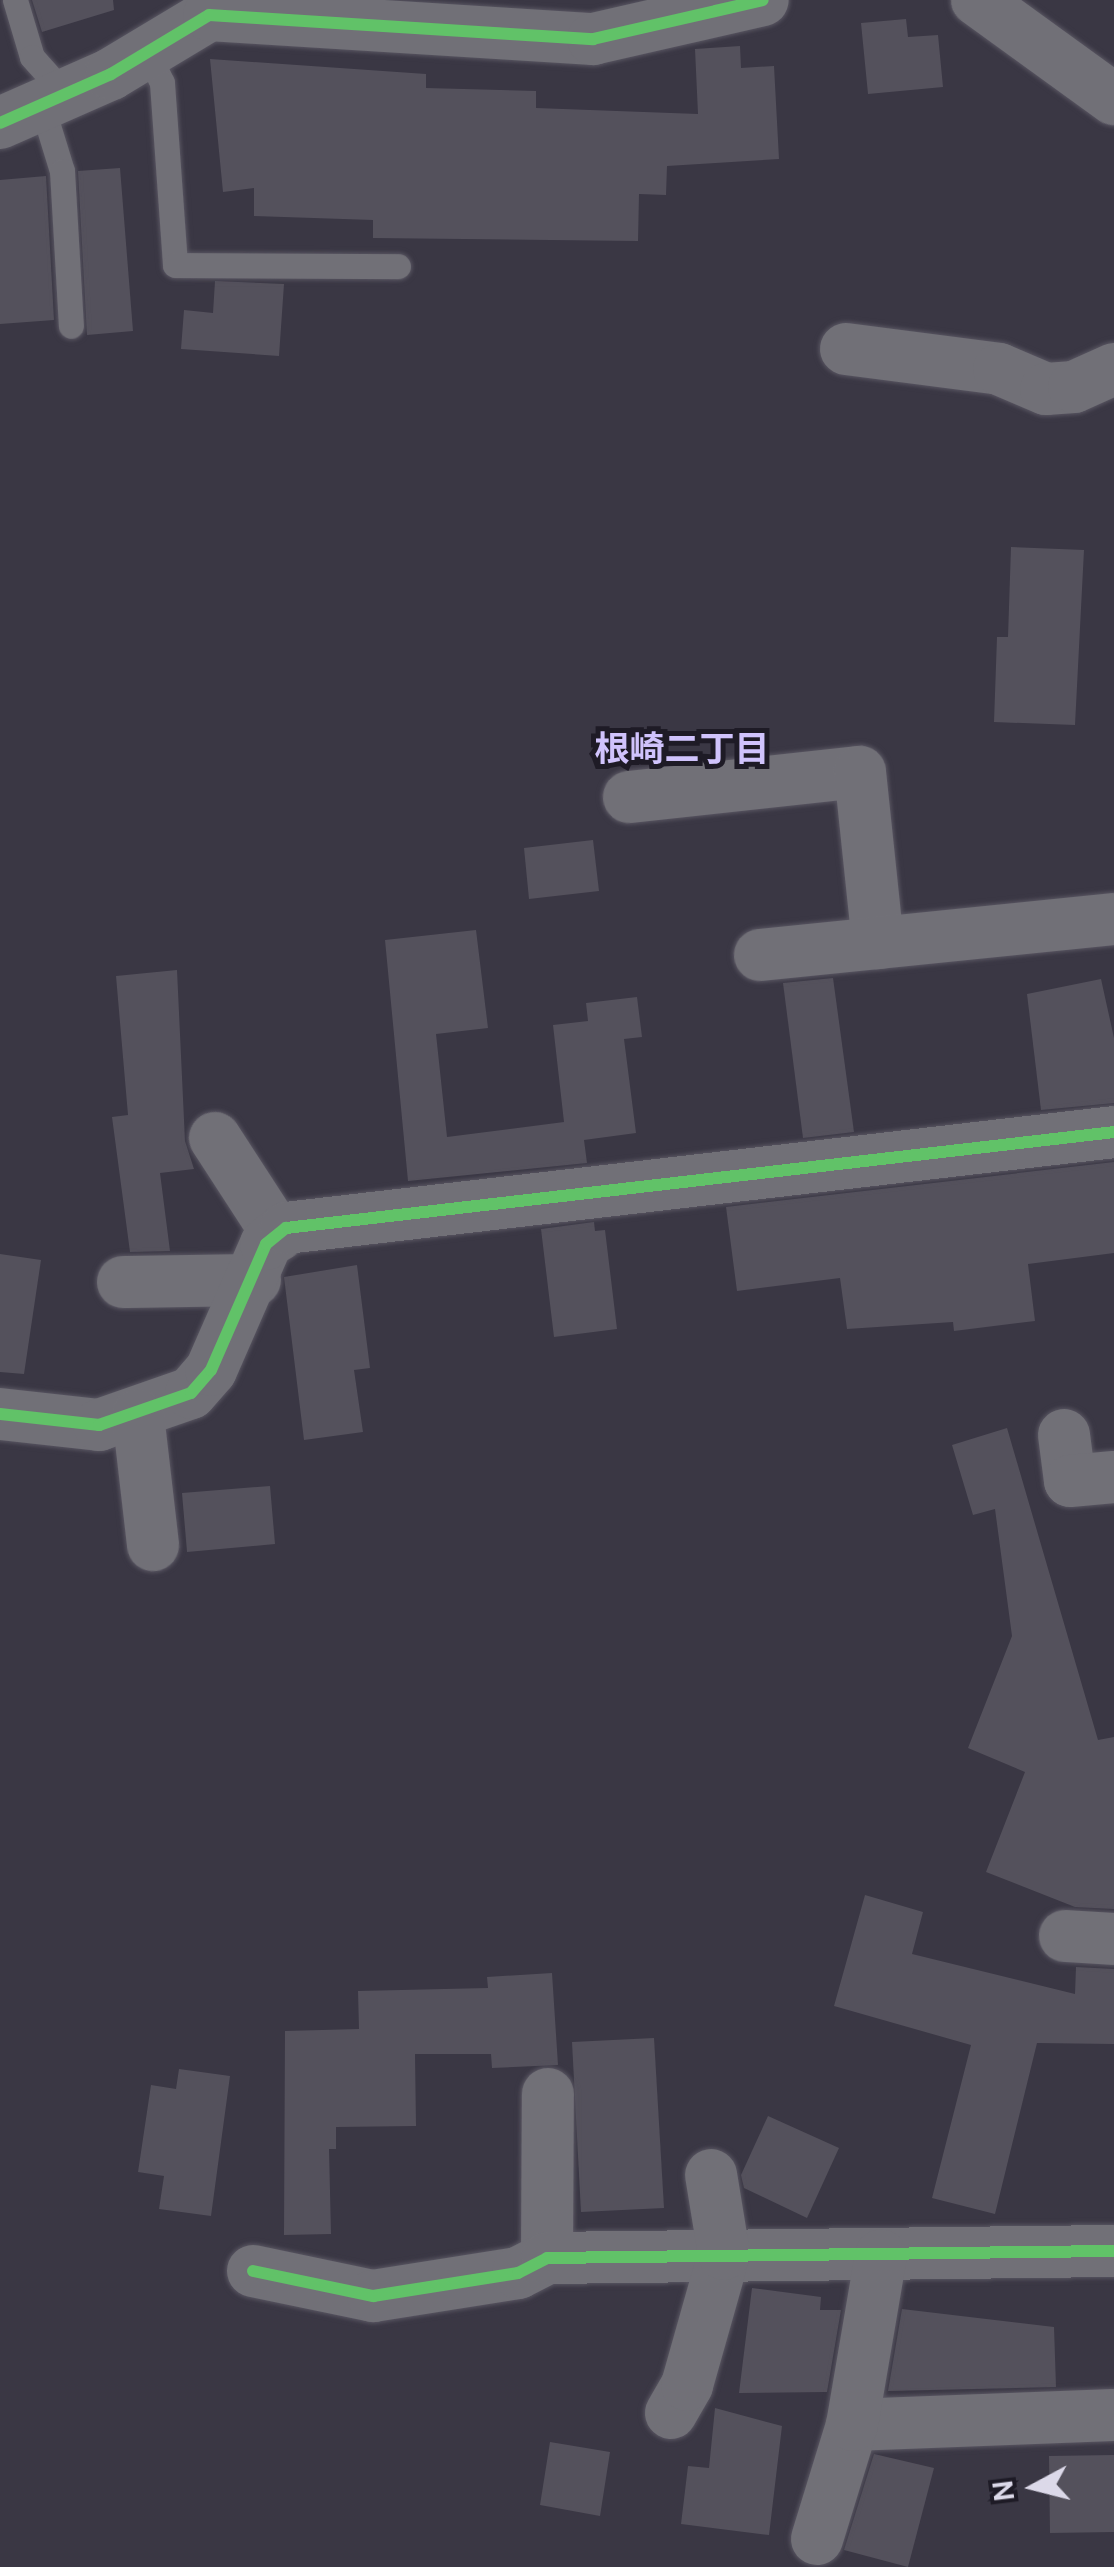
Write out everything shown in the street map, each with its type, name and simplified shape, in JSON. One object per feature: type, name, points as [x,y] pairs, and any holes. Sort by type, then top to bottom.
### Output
[{"type":"street","points":[[36,108],[147,52],[209,15],[593,38],[762,0]]},
{"type":"street","points":[[977,0],[1114,100]]},
{"type":"street","points":[[846,349],[999,368],[1046,389],[1074,387],[1114,369]]},
{"type":"street","points":[[629,798],[860,772],[878,943]]},
{"type":"street","points":[[760,955],[1114,919]]},
{"type":"street","points":[[0,1414],[99,1425],[138,1415],[191,1393],[211,1370],[254,1280],[266,1244],[278,1234],[346,1220],[1114,1132]]},
{"type":"street","points":[[215,1138],[278,1234]]},
{"type":"street","points":[[123,1282],[254,1280]]},
{"type":"street","points":[[138,1415],[153,1546]]},
{"type":"street","points":[[1064,1435],[1070,1481],[1114,1477]]},
{"type":"street","points":[[547,2258],[548,2094]]},
{"type":"street","points":[[671,2413],[687,2385],[724,2254],[712,2175]]},
{"type":"street","points":[[253,2271],[374,2296],[518,2273],[547,2258],[1114,2252]]},
{"type":"street","points":[[817,2539],[852,2425],[880,2255]]},
{"type":"street","points":[[852,2425],[1114,2416]]},
{"type":"lane","points":[[15,0],[32,58],[36,108],[62,171],[71,326]]},
{"type":"lane","points":[[147,52],[162,83],[175,265],[398,266]]},
{"type":"building","points":[[32,0],[113,0],[114,10],[42,32]]},
{"type":"building","points":[[906,19],[908,37],[938,35],[943,87],[868,94],[861,23]]},
{"type":"building","points":[[740,46],[741,68],[774,66],[779,159],[667,166],[666,195],[639,194],[638,241],[373,238],[373,220],[254,216],[254,188],[223,192],[210,59],[426,74],[426,88],[536,91],[536,108],[698,114],[695,49]]},
{"type":"building","points":[[120,168],[133,331],[87,335],[78,171]]},
{"type":"building","points":[[46,176],[54,320],[0,324],[0,180]]},
{"type":"building","points":[[215,281],[284,284],[279,356],[181,349],[184,310],[213,313]]},
{"type":"building","points":[[1011,547],[1084,550],[1075,725],[994,722],[997,637],[1008,637]]},
{"type":"building","points":[[593,840],[599,891],[529,899],[524,848]]},
{"type":"building","points":[[476,930],[488,1028],[436,1034],[447,1137],[564,1122],[553,1025],[588,1021],[586,1003],[637,997],[642,1037],[624,1039],[636,1133],[584,1140],[587,1163],[408,1181],[385,940]]},
{"type":"building","points":[[177,970],[185,1141],[194,1169],[160,1173],[170,1251],[130,1252],[112,1117],[128,1115],[116,976]]},
{"type":"building","points":[[833,978],[854,1132],[803,1138],[783,983]]},
{"type":"building","points":[[1101,979],[1114,1038],[1114,1103],[1041,1110],[1027,994]]},
{"type":"building","points":[[1114,1162],[1114,1253],[1028,1264],[1035,1321],[954,1331],[953,1322],[847,1329],[840,1278],[737,1291],[726,1207]]},
{"type":"building","points":[[594,1222],[595,1231],[605,1230],[617,1329],[554,1337],[541,1229]]},
{"type":"building","points":[[0,1254],[41,1260],[24,1374],[0,1372]]},
{"type":"building","points":[[357,1265],[370,1368],[354,1370],[363,1432],[304,1440],[284,1277]]},
{"type":"building","points":[[1007,1428],[1098,1740],[1114,1737],[1114,1909],[1075,1907],[986,1872],[1025,1772],[968,1748],[1012,1636],[995,1509],[973,1515],[952,1445]]},
{"type":"building","points":[[270,1486],[275,1544],[187,1552],[182,1493]]},
{"type":"building","points":[[865,1895],[923,1912],[912,1954],[1075,1994],[1076,1967],[1114,1969],[1114,2044],[1037,2043],[995,2214],[932,2198],[971,2045],[834,2006]]},
{"type":"building","points":[[552,1973],[558,2065],[492,2068],[491,2054],[415,2054],[416,2126],[336,2127],[336,2149],[329,2149],[331,2234],[284,2235],[285,2031],[359,2029],[358,1991],[488,1988],[487,1977]]},
{"type":"building","points":[[654,2038],[664,2208],[581,2212],[572,2042]]},
{"type":"building","points":[[179,2069],[230,2076],[211,2216],[159,2209],[164,2176],[138,2172],[151,2085],[176,2089]]},
{"type":"building","points":[[768,2116],[839,2148],[807,2218],[744,2188],[741,2175]]},
{"type":"building","points":[[752,2288],[821,2297],[820,2310],[841,2310],[827,2392],[739,2393]]},
{"type":"building","points":[[902,2309],[1054,2327],[1056,2387],[888,2391]]},
{"type":"building","points":[[715,2408],[782,2426],[769,2535],[681,2524],[688,2466],[709,2468]]},
{"type":"building","points":[[550,2442],[610,2452],[600,2516],[540,2505]]},
{"type":"building","points":[[874,2454],[934,2468],[908,2567],[844,2550]]},
{"type":"building","points":[[1114,2455],[1114,2532],[1050,2533],[1049,2456]]},
{"type":"cycle path","points":[[0,123],[111,74],[209,15],[593,39],[763,0]]},
{"type":"cycle path","points":[[0,1414],[99,1425],[191,1393],[211,1370],[266,1244],[286,1228],[1114,1132]]},
{"type":"cycle path","points":[[253,2271],[373,2296],[518,2273],[547,2258],[1114,2251]]},
{"type":"district","name":"根崎二丁目","points":[[682,749]]}]
